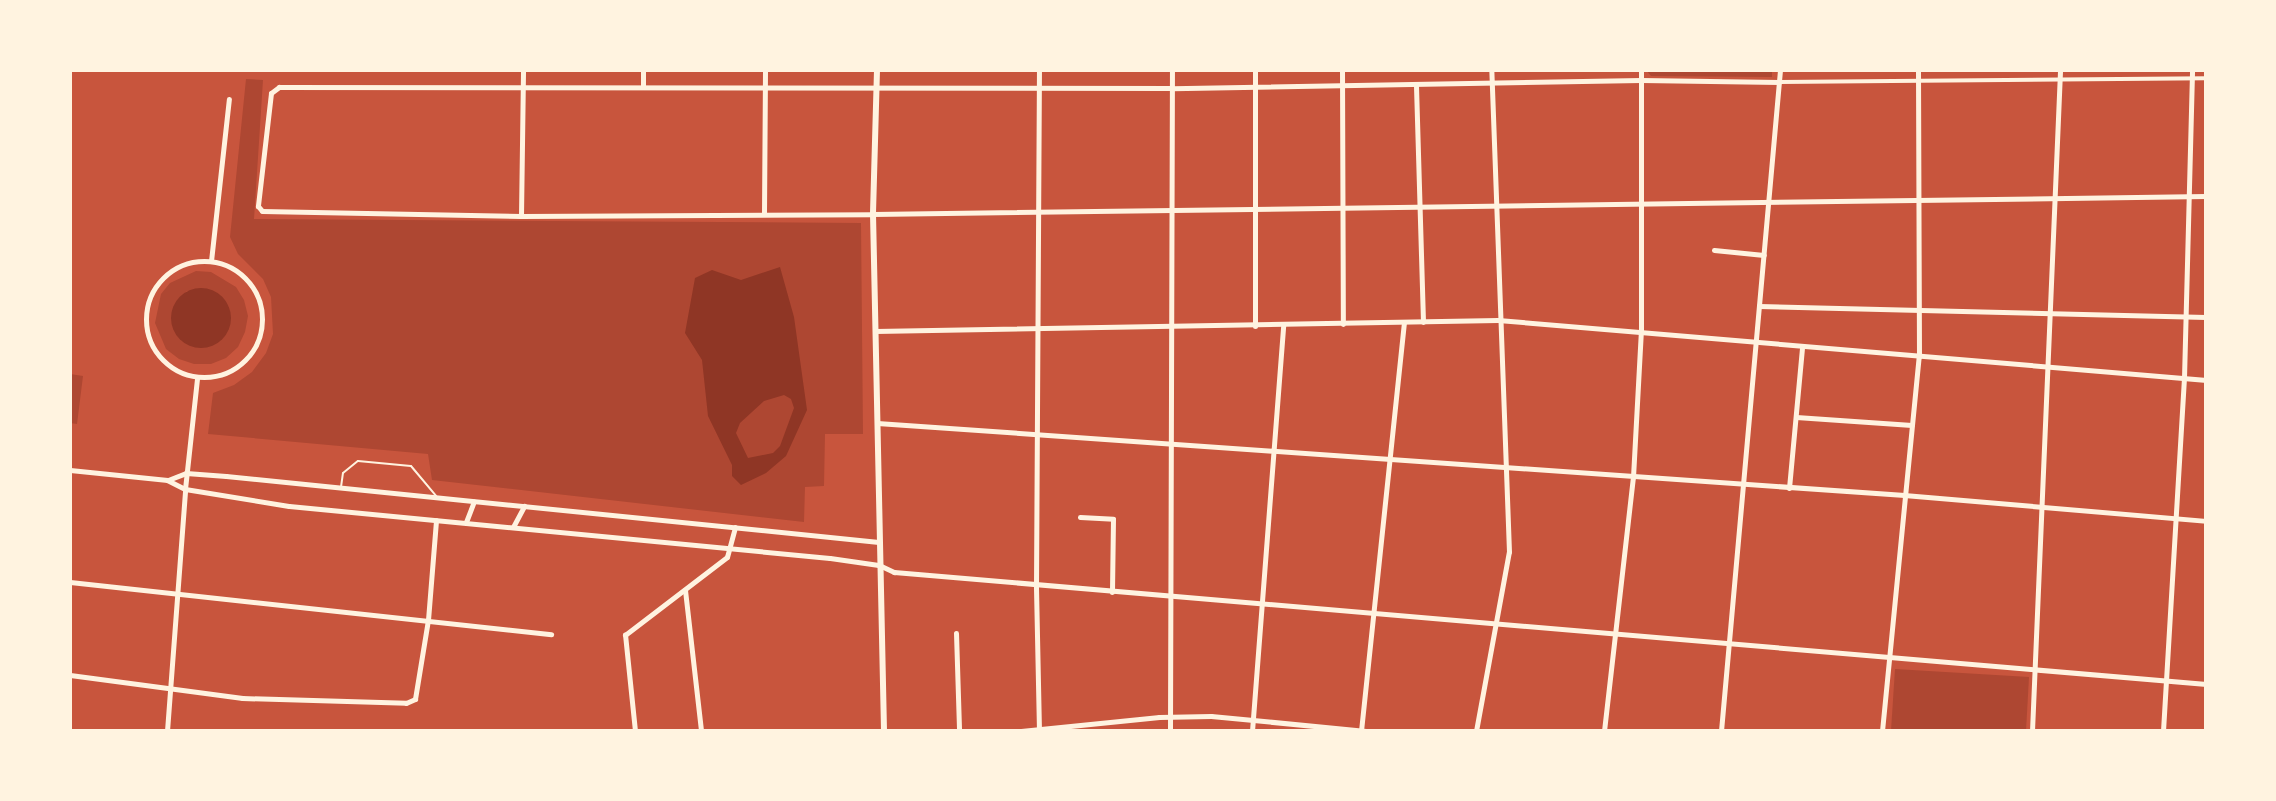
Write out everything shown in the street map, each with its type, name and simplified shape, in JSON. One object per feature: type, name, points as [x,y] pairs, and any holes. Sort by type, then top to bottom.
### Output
[{"type":"street","points":[[521,216],[523,70]]},
{"type":"street","points":[[643,70],[643,87]]},
{"type":"street","points":[[764,214],[765,70]]},
{"type":"street","points":[[877,70],[873,214],[884,731]]},
{"type":"street","points":[[1039,70],[1036,586],[1039,730]]},
{"type":"street","points":[[1170,731],[1172,70]]},
{"type":"street","points":[[1255,70],[1255,326]]},
{"type":"street","points":[[1342,70],[1343,324]]},
{"type":"street","points":[[1476,731],[1494,623],[1508,565],[1508,468],[1498,320],[1491,70]]},
{"type":"street","points":[[1604,731],[1633,477],[1641,330],[1641,70]]},
{"type":"street","points":[[1721,731],[1780,70]]},
{"type":"street","points":[[1882,731],[1919,357],[1918,70]]},
{"type":"street","points":[[2032,731],[2039,507],[2060,70]]},
{"type":"street","points":[[2163,731],[2184,378],[2192,70]]},
{"type":"street","points":[[2206,78],[1779,82],[1641,80],[1492,85],[1172,88],[274,88],[259,210],[521,216],[873,214],[1641,201],[2206,196]]},
{"type":"street","points":[[1416,86],[1423,322]]},
{"type":"street","points":[[211,261],[229,99]]},
{"type":"street","points":[[1714,250],[1764,255]]},
{"type":"street","points":[[211,261],[243,276],[254,291],[261,326],[247,359],[215,377],[197,378],[180,373],[164,363],[153,348],[147,331],[146,313],[161,280],[175,269],[192,262],[211,261]]},
{"type":"street","points":[[1759,306],[2048,316],[2206,317]]},
{"type":"street","points":[[875,331],[1498,320],[2206,380]]},
{"type":"street","points":[[1361,731],[1404,323]]},
{"type":"street","points":[[1252,731],[1283,325]]},
{"type":"street","points":[[1789,488],[1802,347]]},
{"type":"street","points":[[167,731],[186,473],[197,378]]},
{"type":"street","points":[[1796,417],[1912,425]]},
{"type":"street","points":[[877,423],[1904,495],[2206,521]]},
{"type":"street","points":[[70,470],[167,480],[185,489],[289,506],[732,547],[879,565],[894,572],[1729,646],[2206,684]]},
{"type":"street","points":[[167,480],[186,473],[879,542]]},
{"type":"street","points":[[466,523],[474,501]]},
{"type":"street","points":[[513,527],[524,506]]},
{"type":"street","points":[[1080,517],[1113,519],[1112,592]]},
{"type":"street","points":[[70,675],[242,698],[406,703],[415,699],[428,620],[436,520]]},
{"type":"street","points":[[635,731],[625,635],[727,557],[735,527]]},
{"type":"street","points":[[70,582],[551,634]]},
{"type":"street","points":[[685,590],[701,731]]},
{"type":"street","points":[[956,633],[959,731]]},
{"type":"street","points":[[1021,731],[1170,717],[1253,720],[1368,731]]},
{"type":"lane","points":[[341,487],[343,473],[358,461],[411,466],[437,497]]},
{"type":"shaded area","points":[[1646,70],[1772,70],[1772,77],[1651,76]]},
{"type":"shaded area","points":[[246,79],[263,80],[254,219],[861,223],[863,434],[825,434],[824,486],[805,487],[804,522],[432,480],[428,454],[208,434],[213,393],[234,385],[252,372],[266,353],[273,334],[271,297],[263,279],[238,254],[230,237]]},
{"type":"shaded area","points":[[780,267],[794,317],[807,410],[786,456],[766,473],[741,485],[732,476],[732,465],[708,416],[702,360],[685,333],[695,278],[712,270],[741,280]],"holes":[[[784,395],[791,399],[794,408],[780,446],[773,453],[748,458],[736,433],[740,423],[764,401]]]},
{"type":"shaded area","points":[[196,271],[211,272],[236,287],[244,300],[248,316],[238,347],[226,358],[211,364],[194,364],[179,359],[166,349],[155,323],[161,294],[170,283]],"holes":[[[187,291],[229,306],[230,325],[172,325],[174,306]]]},
{"type":"shaded area","points":[[201,288],[212,290],[222,297],[229,307],[229,329],[222,339],[212,346],[201,348],[190,346],[180,339],[173,329],[171,318],[173,307],[180,297],[190,290]]},
{"type":"shaded area","points":[[70,374],[83,376],[77,424],[70,423]]},
{"type":"shaded area","points":[[1895,669],[2029,677],[2026,731],[1891,731]]}]
